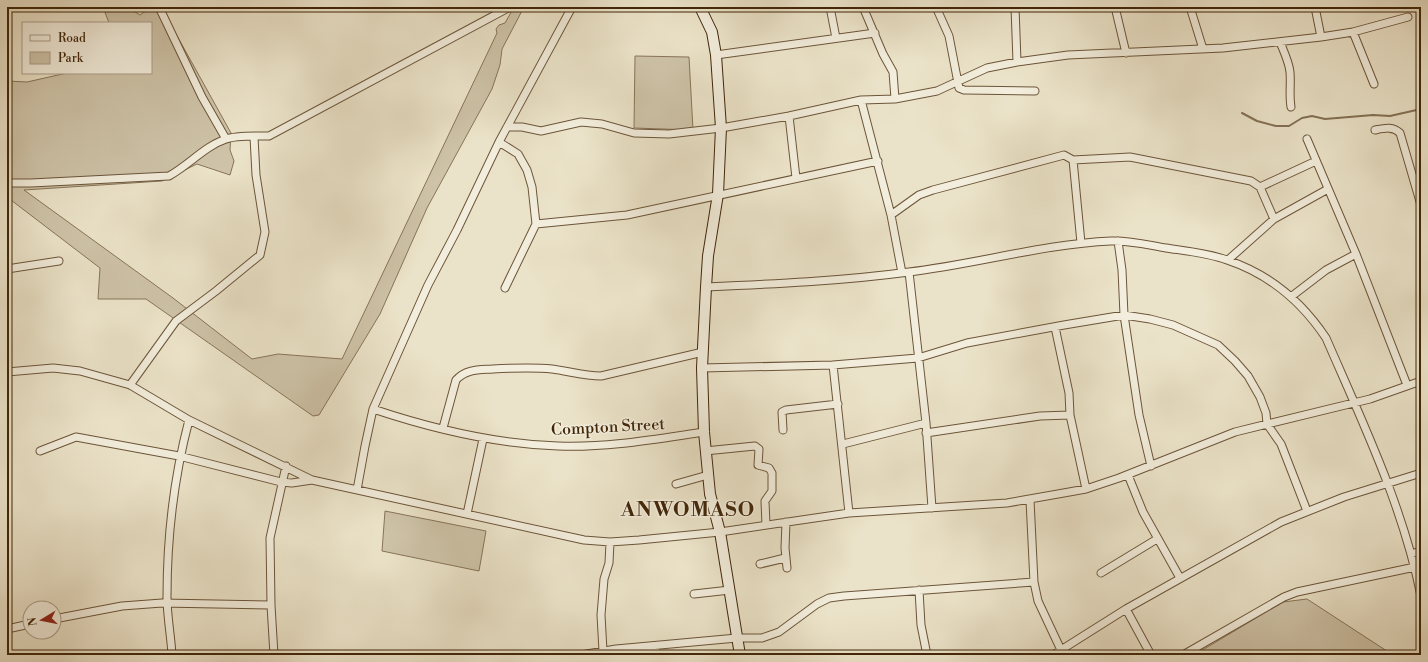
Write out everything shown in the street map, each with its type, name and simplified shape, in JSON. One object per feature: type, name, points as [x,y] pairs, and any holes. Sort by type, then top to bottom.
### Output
[{"type":"street","points":[[159,7],[202,97],[226,138]]},
{"type":"street","points":[[7,183],[169,176],[182,169],[205,151],[226,138],[269,136],[510,7]]},
{"type":"street","points":[[357,490],[373,409],[428,285],[457,230],[499,142],[572,7]]},
{"type":"street","points":[[700,7],[712,32],[716,55],[721,128],[718,194],[708,256],[706,287],[702,368],[705,451],[710,494],[720,532],[740,655]]},
{"type":"street","points":[[830,7],[836,38]]},
{"type":"street","points":[[864,7],[883,54],[893,72],[896,99]]},
{"type":"street","points":[[936,7],[949,36],[957,84],[959,88],[964,90],[1035,91]]},
{"type":"street","points":[[1015,7],[1017,62]]},
{"type":"street","points":[[1115,7],[1126,53]]},
{"type":"street","points":[[1190,7],[1203,49]]},
{"type":"street","points":[[1315,7],[1321,37]]},
{"type":"street","points":[[507,127],[522,127],[541,131],[581,122],[602,124],[634,133],[668,134],[721,128],[789,116],[861,100],[896,99],[937,92],[957,84],[987,68],[1017,62],[1068,55],[1203,49],[1280,42],[1353,32],[1408,17]]},
{"type":"street","points":[[1353,32],[1374,84]]},
{"type":"street","points":[[716,55],[875,33]]},
{"type":"street","points":[[1280,42],[1289,68],[1289,97],[1291,107]]},
{"type":"street","points":[[861,100],[878,161],[905,273],[926,423],[932,508]]},
{"type":"street","points":[[789,116],[796,178]]},
{"type":"street","points":[[1375,130],[1389,128],[1396,129],[1400,133],[1421,205]]},
{"type":"street","points":[[130,385],[176,321],[260,255],[265,232],[256,175],[254,137]]},
{"type":"street","points":[[1307,139],[1356,254],[1407,385]]},
{"type":"street","points":[[499,142],[518,154],[527,170],[532,187],[536,224],[505,288]]},
{"type":"street","points":[[891,215],[918,195],[933,190],[1058,156],[1069,156],[1073,160],[1081,243]]},
{"type":"street","points":[[1073,160],[1130,157],[1251,181],[1260,187],[1274,219]]},
{"type":"street","points":[[536,224],[627,215],[718,194],[878,161]]},
{"type":"street","points":[[1260,187],[1316,161]]},
{"type":"street","points":[[1228,260],[1274,219],[1328,188]]},
{"type":"street","points":[[706,287],[788,283],[905,273],[1081,243],[1118,241],[1190,251],[1228,260],[1262,276],[1292,296],[1313,318],[1326,338],[1387,484],[1415,567],[1421,596]]},
{"type":"street","points":[[1118,241],[1124,315],[1139,415],[1151,466]]},
{"type":"street","points":[[1292,296],[1326,270],[1356,254]]},
{"type":"street","points":[[7,269],[59,261]]},
{"type":"street","points":[[702,368],[833,365],[918,358],[967,343],[1124,315],[1173,325],[1218,346],[1235,361],[1248,376],[1260,397],[1266,413],[1267,424],[1281,444],[1307,511]]},
{"type":"street","points":[[1055,327],[1069,393],[1070,415],[1086,489]]},
{"type":"street","points":[[444,428],[456,380],[461,374],[470,370],[523,367],[553,369],[585,376],[600,376],[703,352]]},
{"type":"street","points":[[833,365],[849,513]]},
{"type":"street","points":[[8,371],[53,368],[80,371],[130,385],[189,420],[312,480],[584,540],[610,542],[720,532],[849,513],[983,506],[1030,500],[1086,489],[1128,475],[1235,432],[1354,403],[1383,395],[1421,381]]},
{"type":"street","points":[[783,430],[782,412],[786,410],[838,404]]},
{"type":"street","name":"Compton Street","points":[[373,409],[408,421],[444,428],[483,439],[558,446],[649,440],[704,432]]},
{"type":"street","points":[[926,433],[1040,416],[1070,415]]},
{"type":"street","points":[[172,655],[168,603],[171,521],[179,456],[189,420]]},
{"type":"street","points":[[842,444],[926,423]]},
{"type":"street","points":[[40,451],[76,437],[179,456],[281,482],[292,483],[312,480]]},
{"type":"street","points":[[467,514],[483,439]]},
{"type":"street","points":[[705,451],[755,446],[759,449],[758,465],[769,468],[772,473],[772,491],[765,500],[766,525]]},
{"type":"street","points":[[274,655],[271,605],[270,538],[281,482],[286,466]]},
{"type":"street","points":[[1053,655],[1126,609],[1275,525],[1344,497],[1421,473]]},
{"type":"street","points":[[676,484],[708,475]]},
{"type":"street","points":[[1128,475],[1134,494],[1157,539],[1180,578]]},
{"type":"street","points":[[1030,500],[1034,582],[1038,601],[1061,650]]},
{"type":"street","points":[[786,522],[785,558],[787,568]]},
{"type":"street","points":[[1101,573],[1157,539]]},
{"type":"street","points":[[603,651],[601,614],[604,579],[609,563],[610,542]]},
{"type":"street","points":[[1411,554],[1421,551]]},
{"type":"street","points":[[760,564],[785,558]]},
{"type":"street","points":[[1183,655],[1284,597],[1297,592],[1415,567]]},
{"type":"street","points":[[581,655],[603,651],[737,638],[762,638],[775,635],[817,604],[829,598],[1034,582]]},
{"type":"street","points":[[694,594],[730,590]]},
{"type":"street","points":[[919,590],[921,625],[927,655]]},
{"type":"street","points":[[62,617],[122,606],[168,603],[271,605]]},
{"type":"street","points":[[1126,609],[1150,655]]},
{"type":"street","points":[[7,629],[22,626]]},
{"type":"street","points":[[656,646],[656,655]]},
{"type":"green space","points":[[103,7],[127,7],[140,15],[151,7],[161,7],[231,133],[230,150],[234,161],[230,175],[197,164],[162,181],[24,190],[173,298],[252,359],[278,354],[342,359],[497,33],[496,29],[499,25],[505,23],[514,7],[524,7],[502,49],[500,65],[492,89],[427,208],[380,314],[319,415],[313,416],[146,299],[98,299],[100,268],[7,197],[7,81],[27,82],[63,74],[152,74],[152,22],[109,22]]},
{"type":"green space","points":[[635,56],[689,57],[693,130],[634,128]]},
{"type":"green space","points":[[385,511],[486,531],[479,571],[382,551]]},
{"type":"green space","points":[[1307,599],[1393,655],[1194,655],[1283,602]]},
{"type":"waterway","points":[[1242,113],[1257,121],[1276,126],[1289,126],[1302,118],[1312,116],[1325,119],[1373,115],[1390,116],[1421,109]]},
{"type":"district","name":"ANWOMASO","points":[[688,510]]}]
